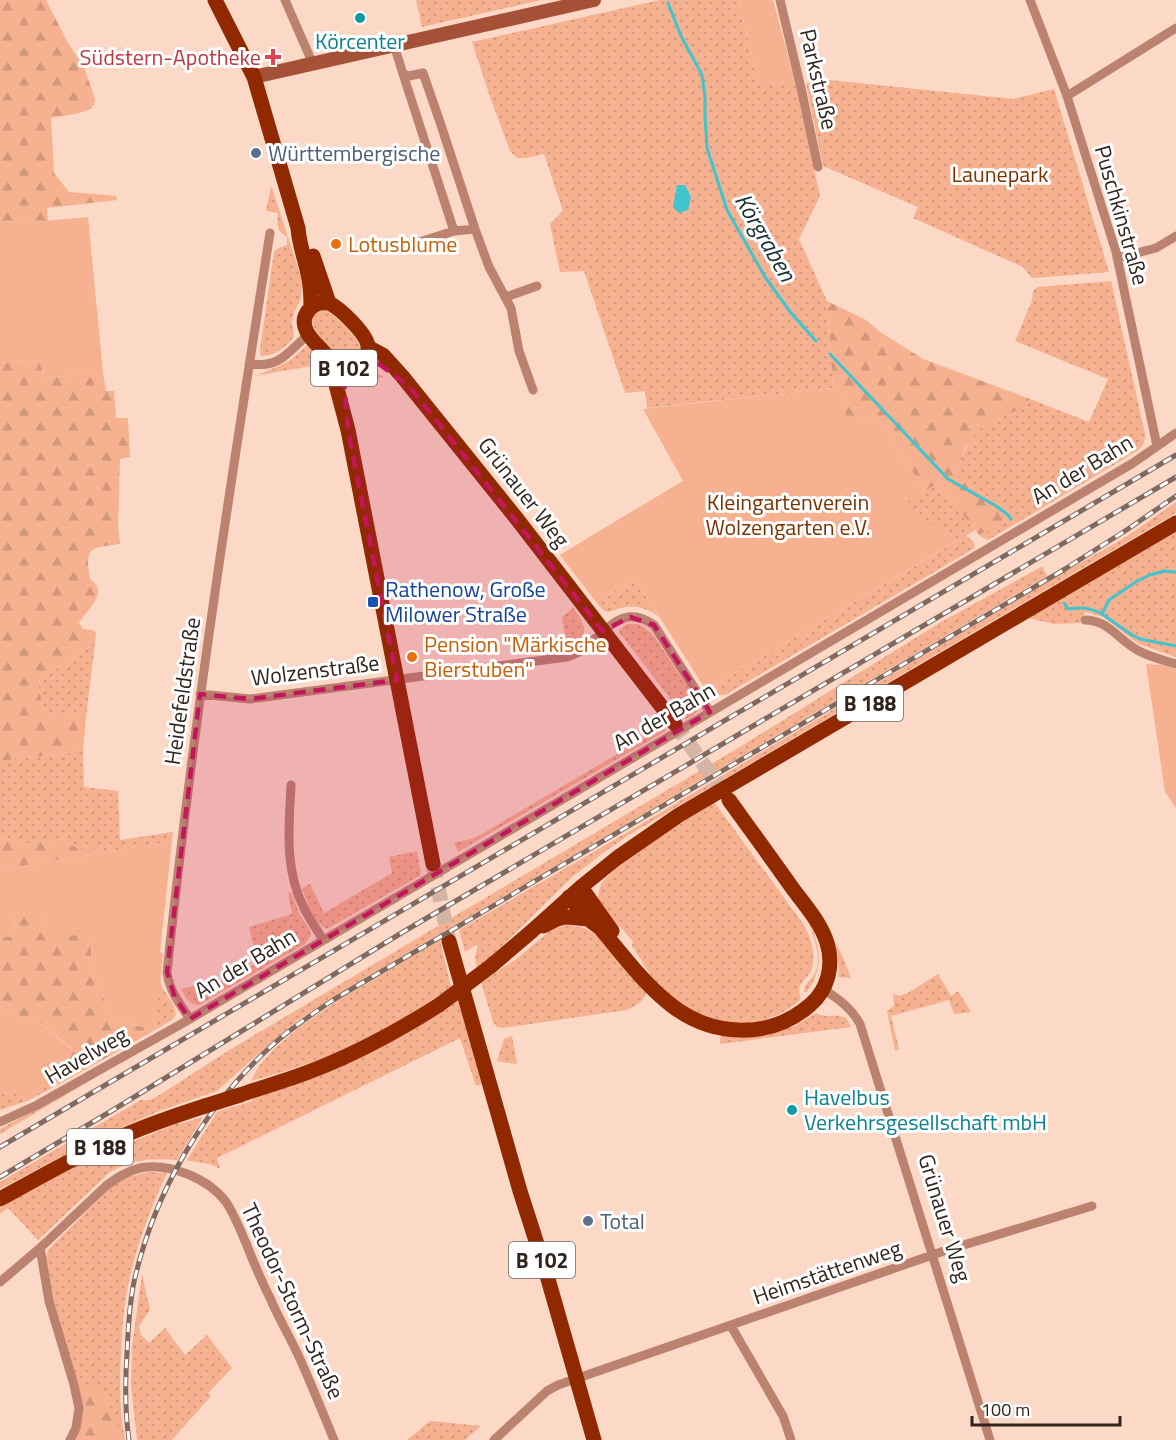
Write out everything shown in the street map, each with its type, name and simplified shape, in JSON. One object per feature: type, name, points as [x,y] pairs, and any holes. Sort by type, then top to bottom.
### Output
[{"type":"main road","name":"B 102","points":[[215,0],[254,77],[298,228],[298,239],[311,290],[311,308],[305,316],[305,329],[333,362],[341,368],[349,369]]},
{"type":"main road","name":"B 102","points":[[298,228],[306,238],[329,303],[335,306],[364,336],[366,354],[349,369],[344,383],[348,430]]},
{"type":"main road","points":[[311,308],[319,303],[329,303]]},
{"type":"main road","name":"Grünauer Weg","points":[[366,354],[383,355],[509,509],[675,724]]},
{"type":"main road","name":"B 102","points":[[333,362],[433,864]]},
{"type":"main road","name":"B 188","points":[[0,1199],[67,1162],[122,1136],[310,1071],[406,1026],[439,1005],[491,966],[617,858],[680,815],[1176,523]]},
{"type":"main road","points":[[569,897],[588,920],[600,928],[645,980],[685,1015],[714,1026],[734,1030],[759,1030],[796,1016],[812,1004],[823,989],[829,973],[830,957],[827,944],[821,929],[729,800]]},
{"type":"main road","points":[[581,887],[637,965],[645,980]]},
{"type":"main road","points":[[532,931],[557,919],[567,917],[588,920]]},
{"type":"main road","name":"B 102","points":[[449,941],[594,1440]]},
{"type":"street","points":[[285,0],[313,64]]},
{"type":"street","points":[[254,77],[594,0]]},
{"type":"street","name":"Parkstraße","points":[[780,0],[818,168]]},
{"type":"street","name":"Puschkinstraße","points":[[1030,0],[1067,96],[1117,258],[1157,446]]},
{"type":"street","points":[[1067,96],[1176,28]]},
{"type":"street","points":[[394,45],[454,231]]},
{"type":"street","points":[[403,74],[409,76],[423,73],[489,267],[511,308],[519,351],[533,390]]},
{"type":"street","points":[[404,247],[454,231],[475,229]]},
{"type":"street","name":"Heidefeldstraße","points":[[190,1018],[168,983],[167,972],[200,694],[270,233]]},
{"type":"street","points":[[1117,258],[1156,248],[1176,236]]},
{"type":"street","points":[[506,297],[537,286]]},
{"type":"street","points":[[249,364],[276,362],[285,357],[308,335]]},
{"type":"street","name":"An der Bahn","points":[[190,1018],[1133,463],[1176,433]]},
{"type":"street","points":[[603,630],[630,617],[642,618],[654,625],[710,712]]},
{"type":"street","points":[[1085,620],[1103,623],[1137,650],[1176,664]]},
{"type":"street","name":"Wolzenstraße","points":[[200,694],[250,699],[573,655],[585,648],[603,630]]},
{"type":"street","points":[[291,785],[289,842],[293,879],[304,907],[323,940]]},
{"type":"street","name":"Grünauer Weg","points":[[823,989],[849,1008],[860,1024],[990,1440]]},
{"type":"street","name":"Havelweg","points":[[0,1122],[37,1105],[190,1018]]},
{"type":"street","name":"Theodor-Storm-Straße","points":[[0,1282],[107,1185],[127,1172],[149,1167],[164,1168],[186,1174],[206,1184],[225,1200],[233,1214],[270,1299],[300,1359],[334,1440]]},
{"type":"street","name":"Heimstättenweg","points":[[494,1440],[547,1391],[558,1385],[944,1251],[1092,1206]]},
{"type":"street","points":[[39,1248],[49,1301],[79,1408],[76,1428],[70,1440]]},
{"type":"street","points":[[731,1326],[783,1416],[791,1440]]},
{"type":"highlighted area","points":[[379,364],[410,387],[603,631],[630,617],[654,625],[710,712],[190,1019],[175,998],[167,972],[200,694],[250,699],[397,680],[348,430],[344,383],[349,369]]},
{"type":"green space","points":[[0,0],[46,0],[68,43],[84,67],[95,99],[94,105],[88,110],[51,118],[54,173],[69,192],[116,196],[117,200],[47,208],[48,221],[0,222]]},
{"type":"green space","points":[[416,0],[541,0],[422,27]]},
{"type":"green space","points":[[660,0],[738,0],[759,83],[795,82],[820,196],[799,239],[827,301],[833,388],[647,408],[645,391],[625,393],[584,271],[560,272],[550,224],[563,211],[544,154],[517,158],[510,151],[472,42]]},
{"type":"green space","points":[[738,0],[773,0],[795,82],[759,83]]},
{"type":"green space","name":"Launepark","points":[[820,79],[1013,99],[1054,89],[1109,272],[1032,278],[1023,267],[913,218],[918,207],[823,166],[806,84]]},
{"type":"green space","points":[[271,187],[301,277],[302,289],[292,322],[294,337],[280,350],[261,356],[274,251],[287,245],[287,237],[278,227],[278,213],[266,211]]},
{"type":"green space","points":[[88,217],[103,373],[45,378],[39,360],[0,363],[0,222],[23,223]]},
{"type":"green space","points":[[1111,281],[1145,434],[1142,446],[987,540],[979,535],[1009,519],[1009,512],[958,479],[956,474],[964,451],[976,432],[1030,399],[1089,422],[1108,379],[1015,341],[1032,301],[1033,291],[1038,287]]},
{"type":"green space","points":[[827,301],[866,320],[880,332],[923,359],[1030,399],[1022,408],[989,422],[981,428],[965,447],[956,474],[958,479],[1009,512],[1009,519],[979,535],[938,483],[925,491],[877,417],[872,415],[863,421],[848,423],[839,391],[833,388]]},
{"type":"green space","points":[[326,310],[346,327],[359,343],[360,351],[354,359],[348,361],[341,359],[316,331],[312,318],[318,312]]},
{"type":"green space","points":[[307,345],[327,363],[255,376],[292,359]]},
{"type":"green space","points":[[39,360],[45,378],[103,373],[106,391],[114,391],[116,418],[128,418],[130,457],[120,459],[118,528],[120,544],[96,548],[89,554],[90,579],[96,584],[98,590],[95,601],[79,623],[83,629],[96,632],[95,643],[38,683],[46,718],[72,711],[86,717],[83,751],[0,761],[0,363]]},
{"type":"green space","points":[[370,368],[366,372],[368,376],[378,374],[384,377],[350,384],[357,372]]},
{"type":"green space","name":"Kleingartenverein Wolzengarten e.V.","points":[[833,388],[839,391],[848,422],[863,421],[872,415],[877,417],[925,491],[902,505],[958,540],[706,690],[635,579],[596,602],[560,555],[683,481],[643,409]]},
{"type":"green space","points":[[938,483],[975,530],[966,536],[972,540],[975,548],[725,695],[713,695],[706,690],[957,541],[901,505]]},
{"type":"green space","points":[[1176,502],[1176,513],[629,835],[571,878],[477,968],[475,958],[478,944],[465,952],[459,930],[1126,537]]},
{"type":"green space","points":[[1176,530],[1176,657],[1139,644],[1103,617],[1086,612],[1080,623],[1054,624],[1028,618]]},
{"type":"green space","points":[[1041,567],[1047,576],[331,998],[297,1021],[217,1091],[159,1111],[123,1127],[0,1189],[0,1182],[141,1100],[150,1100],[161,1094],[231,1049],[743,745],[941,622]]},
{"type":"green space","points":[[635,579],[659,617],[639,607],[626,607],[607,612],[596,602]]},
{"type":"green space","points":[[573,608],[582,621],[584,631],[583,635],[567,649],[562,617]]},
{"type":"green space","points":[[628,624],[638,624],[653,635],[694,696],[697,711],[694,715],[686,719],[619,632]]},
{"type":"green space","points":[[95,643],[86,717],[72,711],[46,718],[38,683]]},
{"type":"green space","points":[[1146,664],[1163,665],[1176,669],[1176,808],[1165,792]]},
{"type":"green space","points":[[663,727],[666,731],[458,852],[454,843],[475,838]]},
{"type":"green space","points":[[83,751],[84,787],[118,791],[120,840],[173,832],[172,841],[95,854],[96,852],[73,847],[65,839],[30,844],[0,838],[0,761]]},
{"type":"green space","points":[[714,802],[804,925],[812,946],[812,968],[800,985],[801,999],[784,1012],[748,1023],[711,1018],[677,1001],[661,988],[632,946],[633,942],[621,927],[614,926],[600,905],[598,897],[601,884],[617,868]]},
{"type":"green space","points":[[0,838],[30,844],[65,839],[75,847],[93,848],[96,852],[0,870]]},
{"type":"green space","points":[[172,841],[160,952],[163,953],[155,1030],[111,1019],[92,966],[91,936],[56,935],[46,927],[41,910],[14,914],[15,936],[0,937],[0,870]]},
{"type":"green space","points":[[417,851],[421,875],[327,929],[317,922],[302,888],[310,884],[324,913],[392,873],[389,857]]},
{"type":"green space","points":[[291,892],[299,913],[310,930],[311,935],[305,944],[199,1005],[190,1002],[181,989],[237,976],[257,962],[249,927],[292,914],[288,893]]},
{"type":"green space","points":[[41,909],[46,927],[91,936],[92,966],[111,1019],[155,1030],[74,1076],[50,1072],[71,1048],[34,1018],[29,1024],[0,1006],[0,937],[15,936],[14,914]]},
{"type":"green space","points":[[808,922],[816,940],[819,958],[816,976],[806,993],[805,986],[814,975],[818,962],[815,941]]},
{"type":"green space","points":[[567,925],[585,928],[599,937],[646,991],[644,998],[627,1010],[497,1027],[493,1022],[481,982],[515,960],[551,930]]},
{"type":"green space","points":[[828,929],[851,978],[838,977],[837,952]]},
{"type":"green space","points":[[440,940],[451,987],[389,1028],[356,1045],[304,1065],[251,1081],[259,1066],[275,1048],[301,1026],[336,1002]]},
{"type":"green space","points":[[938,974],[951,996],[958,991],[971,1012],[954,1014],[949,1000],[891,1016],[899,1049],[895,1051],[887,1011],[894,1006],[893,993],[899,996],[908,993]]},
{"type":"green space","points":[[160,975],[161,985],[174,1006],[176,1015],[155,1030]]},
{"type":"green space","points":[[458,999],[482,1084],[476,1086],[460,1038],[217,1158],[220,1169],[187,1160],[217,1112],[312,1078]]},
{"type":"green space","points":[[0,1006],[29,1024],[34,1018],[71,1049],[31,1093],[35,1097],[27,1101],[10,1089],[0,1095]]},
{"type":"green space","points":[[816,1013],[846,1018],[851,1027],[720,1044],[721,1034],[779,1031],[795,1026]]},
{"type":"green space","points":[[512,1036],[517,1064],[497,1061],[504,1039]]},
{"type":"green space","points":[[106,1071],[0,1134],[0,1129]]},
{"type":"green space","points":[[50,1072],[74,1076],[35,1097],[30,1094]]},
{"type":"green space","points":[[10,1089],[27,1101],[0,1110],[0,1095]]},
{"type":"green space","points":[[203,1117],[177,1160],[142,1160],[126,1164],[110,1172],[38,1240],[8,1208],[0,1214],[0,1208],[40,1184],[88,1160],[178,1123]]},
{"type":"green space","points":[[149,1172],[167,1173],[140,1240],[126,1294],[120,1374],[120,1401],[125,1440],[118,1440],[118,1436],[76,1383],[52,1300],[45,1261],[48,1250],[112,1186],[127,1177]]},
{"type":"green space","points":[[142,1274],[150,1310],[139,1326],[141,1335],[149,1343],[165,1328],[185,1355],[207,1335],[232,1368],[208,1393],[211,1396],[172,1440],[137,1440],[131,1385],[132,1347]]},
{"type":"green space","points":[[76,1383],[92,1387],[106,1399],[117,1418],[118,1440],[74,1440]]},
{"type":"green space","points":[[430,1421],[481,1426],[465,1440],[407,1440]]},
{"type":"water","points":[[677,185],[685,185],[691,197],[688,210],[679,213],[673,207]]},
{"type":"waterway","name":"Körgraben","points":[[668,3],[681,36],[702,75],[707,148],[727,210],[765,277],[791,313],[816,341]]},
{"type":"waterway","name":"Körgraben","points":[[830,354],[948,479],[996,506],[1011,519]]},
{"type":"waterway","name":"Körgraben","points":[[1064,603],[1068,609],[1085,608],[1102,614],[1109,600],[1137,581],[1164,571],[1176,572]]},
{"type":"waterway","points":[[1102,614],[1140,639],[1176,646]]},
{"type":"tunnel","points":[[675,724],[729,800]]},
{"type":"tunnel","points":[[433,864],[449,941]]},
{"type":"railway","points":[[0,1147],[1176,455]]},
{"type":"railway","points":[[0,1177],[403,932],[1176,477]]},
{"type":"railway","points":[[129,1440],[126,1386],[130,1309],[134,1282],[154,1217],[184,1155],[202,1127],[244,1073],[276,1042],[333,1000],[1065,569],[1176,496]]},
{"type":"place","name":"Körcenter","points":[[360,18]]},
{"type":"place","name":"Südstern-Apotheke","points":[[273,57]]},
{"type":"place","name":"Württembergische","points":[[256,153]]},
{"type":"place","name":"Lotusblume","points":[[336,244]]},
{"type":"place","name":"Rathenow, Große Milower Straße","points":[[373,602]]},
{"type":"place","name":"Pension \"Märkische Bierstuben\"","points":[[412,657]]},
{"type":"place","name":"Havelbus Verkehrsgesellschaft mbH","points":[[792,1110]]},
{"type":"place","name":"Total","points":[[588,1221]]}]
